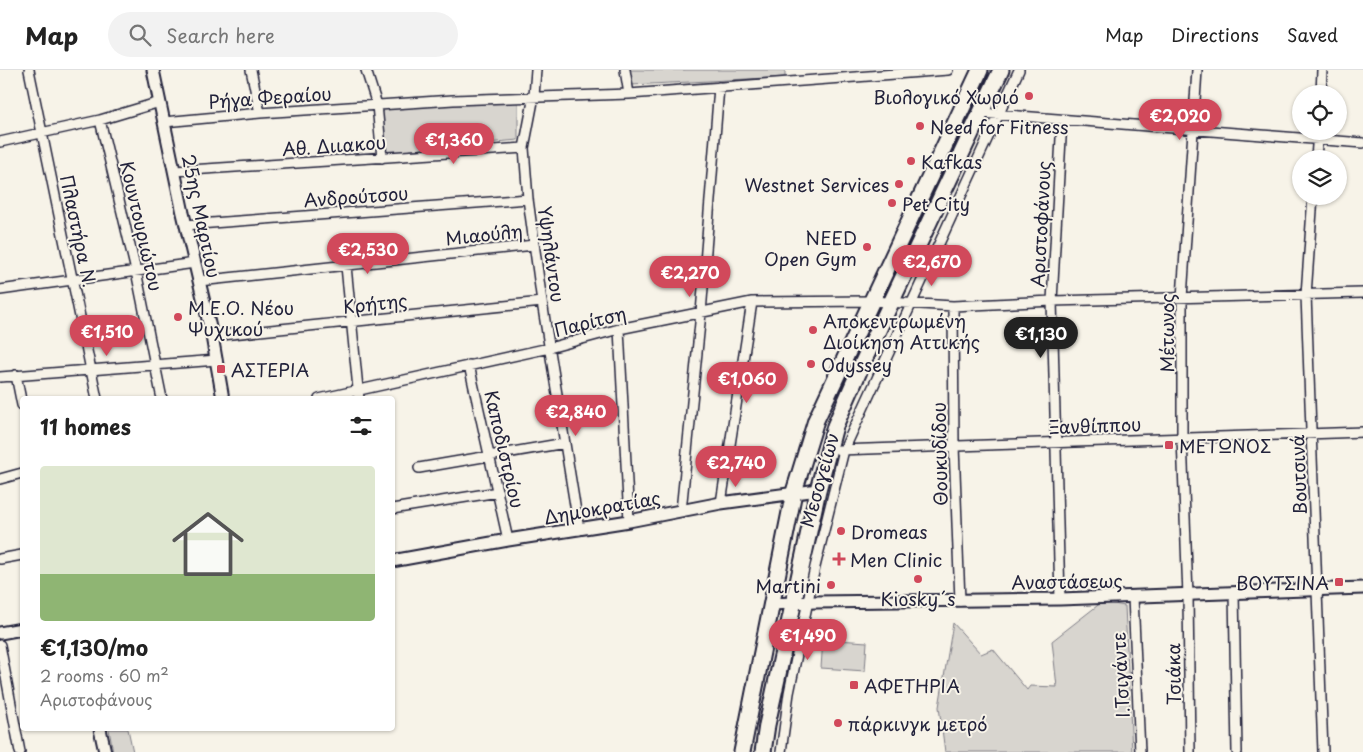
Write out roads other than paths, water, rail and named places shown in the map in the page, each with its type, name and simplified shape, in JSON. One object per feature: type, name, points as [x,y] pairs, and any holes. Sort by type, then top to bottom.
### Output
[{"type":"main road","name":"Μεσογείων","points":[[764,752],[767,725],[801,602],[805,549],[835,426],[849,392],[1001,70]]},
{"type":"main road","name":"Μεσογείων","points":[[742,752],[794,492],[816,420],[976,71]]},
{"type":"main road","points":[[805,549],[815,567]]},
{"type":"street","name":"Πλαστήρα Ν.","points":[[29,70],[96,396]]},
{"type":"street","name":"25ης Μαρτίου","points":[[153,70],[198,281],[212,336],[223,396]]},
{"type":"street","points":[[251,70],[260,113]]},
{"type":"street","points":[[366,70],[377,105],[382,158]]},
{"type":"street","name":"Υψηλάντου","points":[[536,70],[534,96],[524,148],[528,199],[549,348],[579,530]]},
{"type":"street","points":[[625,70],[629,94]]},
{"type":"street","name":"Ρήγα Φεραίου","points":[[164,122],[377,105],[534,96],[629,94],[719,87],[836,74],[948,70]]},
{"type":"street","name":"Μεσογείων","points":[[781,752],[801,602],[815,567],[844,450],[1019,70]]},
{"type":"street","name":"Μέτωνος","points":[[1188,596],[1182,438],[1182,298],[1197,70]]},
{"type":"street","points":[[1321,85],[1322,70]]},
{"type":"street","points":[[681,511],[701,313],[719,87]]},
{"type":"street","points":[[0,142],[100,120],[160,102]]},
{"type":"street","points":[[981,113],[1192,130],[1292,134]]},
{"type":"street","name":"Κουντουριώτου","points":[[100,120],[136,271],[161,396]]},
{"type":"street","name":"Αριστοφάνους","points":[[1060,599],[1052,301],[1062,120]]},
{"type":"street","points":[[1346,140],[1363,143]]},
{"type":"street","name":"Αθ. Διιακου","points":[[175,171],[524,148]]},
{"type":"street","name":"Ανδρούτσου","points":[[186,225],[528,199]]},
{"type":"street","name":"Βουτσινά","points":[[1313,205],[1306,295],[1323,752]]},
{"type":"street","name":"Μιαούλη","points":[[198,281],[534,245]]},
{"type":"street","points":[[0,290],[195,263]]},
{"type":"street","points":[[346,266],[359,394]]},
{"type":"street","name":"Παρίτση","points":[[343,396],[359,394],[469,365],[549,348],[619,330],[752,302],[871,301],[953,306],[1052,301],[1363,293]]},
{"type":"street","name":"Κρήτης","points":[[212,336],[542,302]]},
{"type":"street","points":[[721,503],[752,302]]},
{"type":"street","name":"Θουκυδίδου","points":[[953,306],[954,446],[960,601]]},
{"type":"street","points":[[619,330],[629,521]]},
{"type":"street","points":[[0,377],[217,360]]},
{"type":"street","name":"Καποδιστρίου","points":[[469,365],[508,540]]},
{"type":"street","points":[[16,375],[20,396]]},
{"type":"street","name":"Ξανθίππου","points":[[828,451],[1363,432]]},
{"type":"street","points":[[418,468],[565,444]]},
{"type":"street","points":[[0,479],[20,474]]},
{"type":"street","name":"Δημοκρατίας","points":[[395,560],[508,540],[579,530],[721,503],[818,490]]},
{"type":"street","points":[[395,509],[498,492]]},
{"type":"street","points":[[0,559],[20,555]]},
{"type":"street","name":"Αναστάσεως","points":[[771,604],[1188,596],[1363,588]]},
{"type":"street","points":[[1234,593],[1238,752]]},
{"type":"street","name":"Τσιάκα","points":[[1188,596],[1190,752]]},
{"type":"street","name":"Ι.Τσιγάντε","points":[[1133,597],[1140,752]]},
{"type":"street","points":[[0,633],[20,629]]},
{"type":"street","points":[[0,645],[20,752]]},
{"type":"street","points":[[100,731],[105,752]]},
{"type":"place","name":"Βιολογικό Χωριό","points":[[1029,96]]},
{"type":"place","name":"Need for Fitness","points":[[920,126]]},
{"type":"place","name":"Kafkas","points":[[911,161]]},
{"type":"place","name":"Westnet Services","points":[[899,184]]},
{"type":"place","name":"Pet City","points":[[892,203]]},
{"type":"place","name":"NEED Open Gym","points":[[867,247]]},
{"type":"place","name":"Μ.Ε.Ο. Νέου Ψυχικού","points":[[178,317]]},
{"type":"place","name":"Αποκεντρωμένη Διοίκηση Αττικής","points":[[813,330]]},
{"type":"place","name":"Odyssey","points":[[811,364]]},
{"type":"place","name":"ΑΣΤΕΡΙΑ","points":[[221,369]]},
{"type":"place","name":"ΜΕΤΩΝΟΣ","points":[[1169,445]]},
{"type":"place","name":"Dromeas","points":[[841,531]]},
{"type":"place","name":"Men Clinic","points":[[839,559]]},
{"type":"place","name":"Kiosky´s","points":[[918,579]]},
{"type":"place","name":"ΒΟΥΤΣΙΝΑ","points":[[1339,582]]},
{"type":"place","name":"Martini","points":[[831,585]]},
{"type":"place","name":"ΑΦΕΤΗΡΙΑ","points":[[854,685]]},
{"type":"place","name":"πάρκινγκ μετρό","points":[[838,723]]}]
